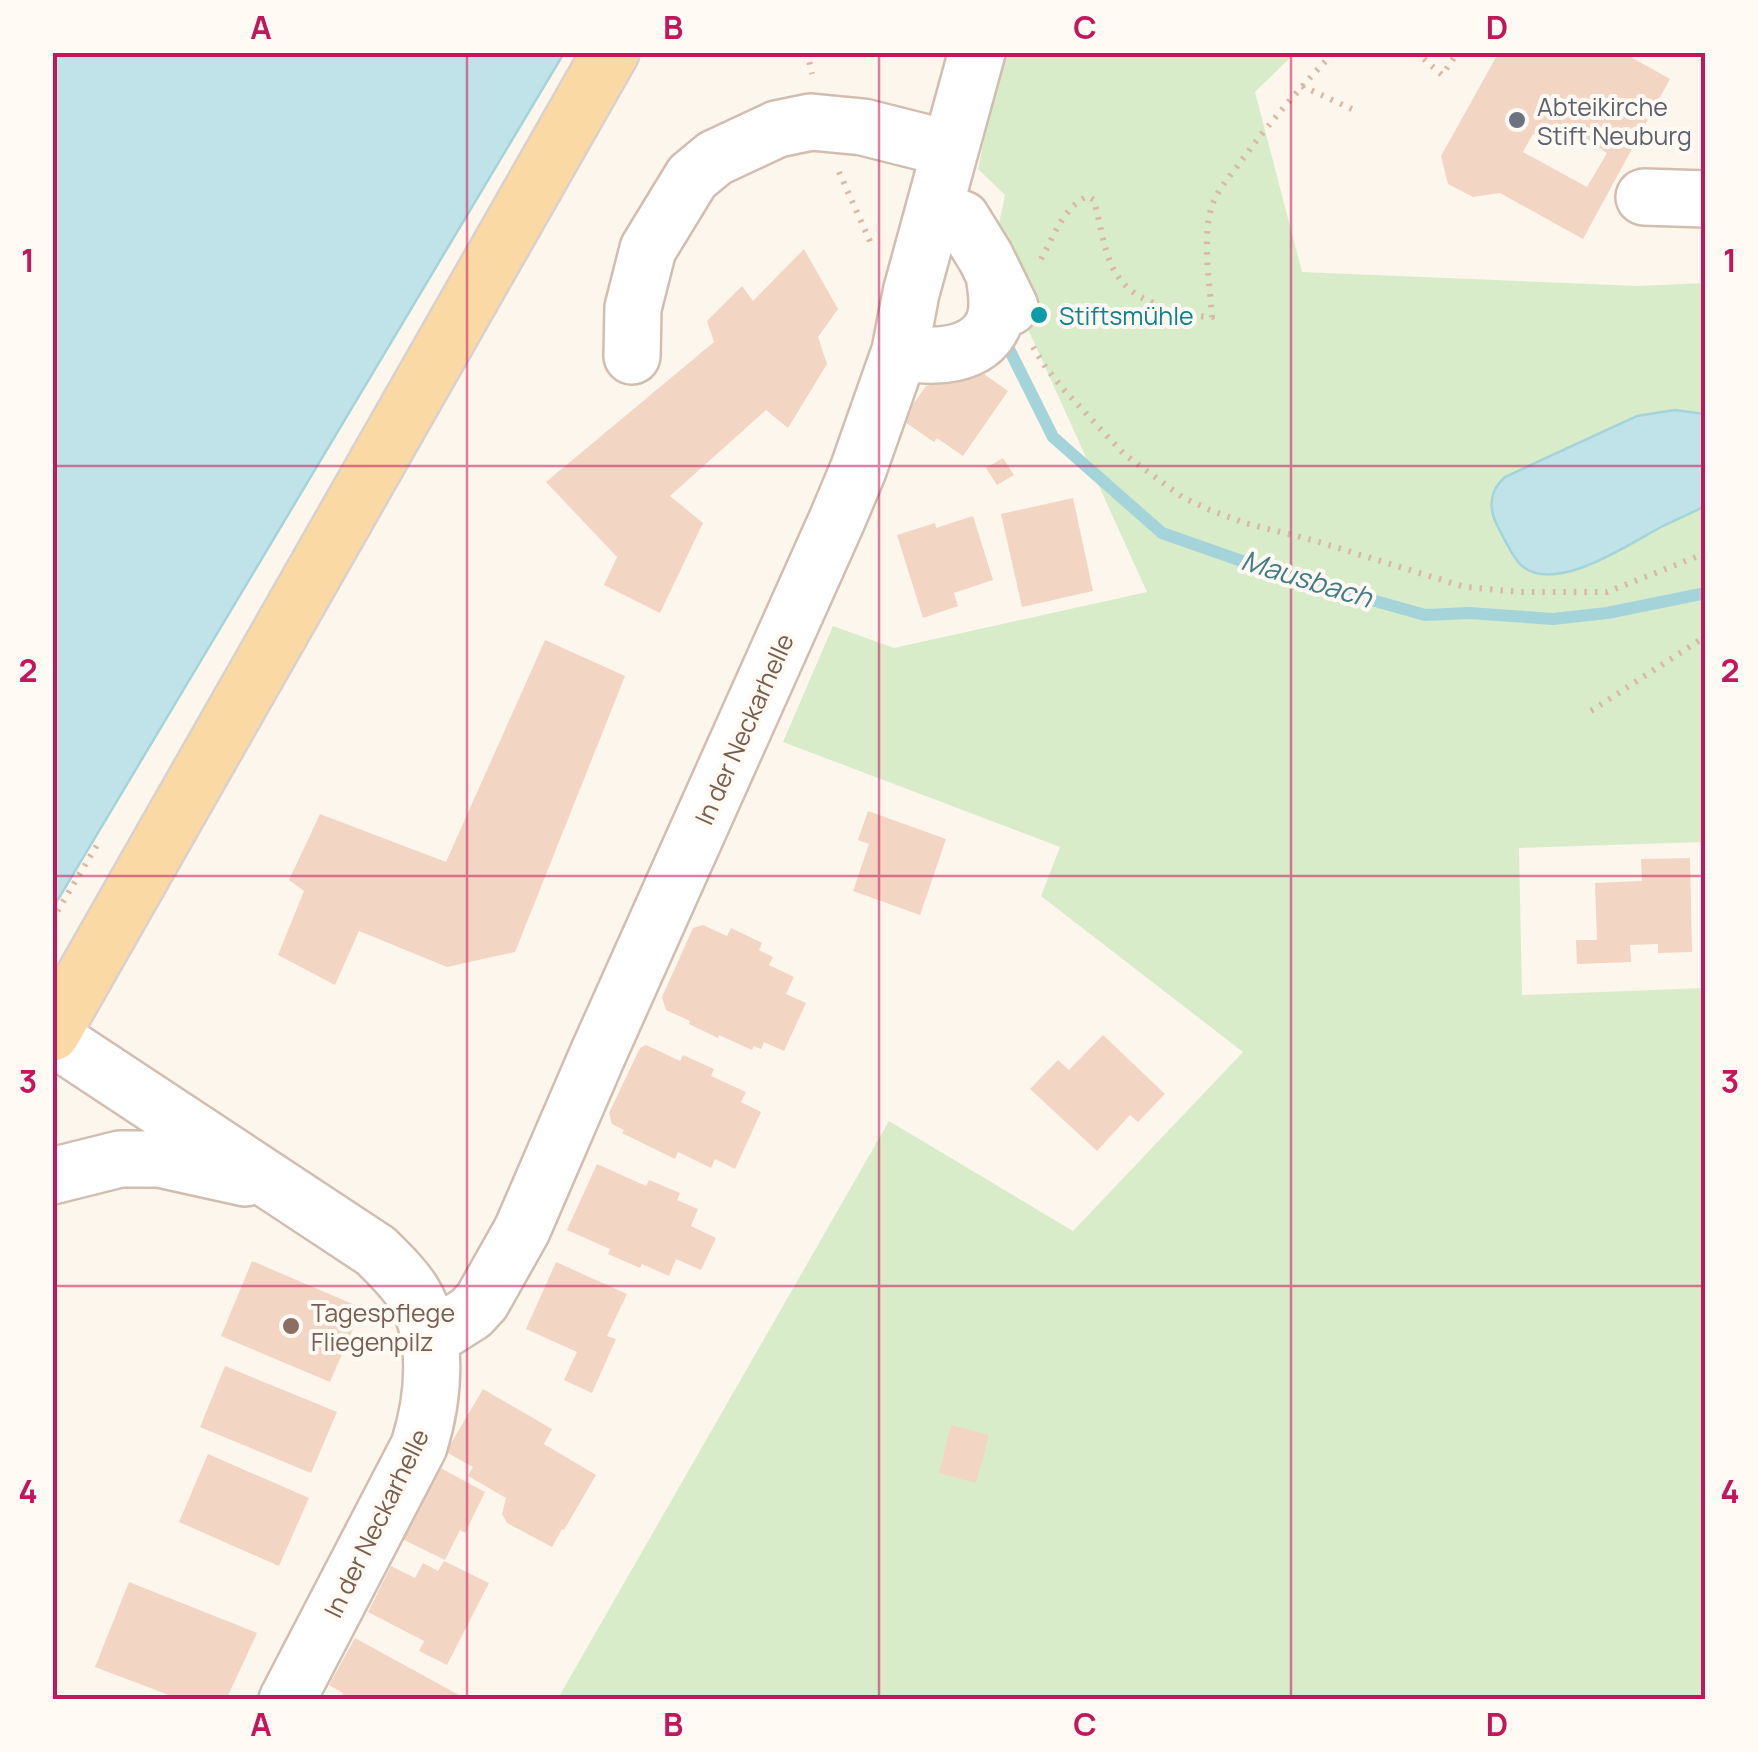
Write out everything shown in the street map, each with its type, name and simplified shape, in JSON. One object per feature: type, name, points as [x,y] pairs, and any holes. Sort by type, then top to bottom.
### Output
[{"type":"main road","points":[[52,1035],[611,52]]},
{"type":"street","name":"In der Neckarhelle","points":[[430,1338],[471,1313],[482,1301],[522,1230],[858,470],[900,351],[911,294],[950,149],[966,60]]},
{"type":"street","points":[[632,356],[632,308],[648,249],[692,178],[715,158],[792,125],[822,122],[863,127],[950,149]]},
{"type":"street","points":[[1644,197],[1706,199]]},
{"type":"street","points":[[900,351],[930,356],[965,350],[988,332],[997,308],[1006,299],[962,219],[935,209]]},
{"type":"street","name":"In der Neckarhelle","points":[[52,1035],[376,1251],[415,1295],[430,1338],[428,1416],[418,1446],[287,1700]]},
{"type":"street","name":"In der Neckarhelle","points":[[52,1176],[120,1159],[158,1159],[278,1186]]},
{"type":"path","points":[[808,52],[822,122],[844,184],[888,278],[911,294]]},
{"type":"path","points":[[1334,52],[1259,138],[1214,201],[1208,248],[1212,317],[1140,299],[1122,285],[1112,268],[1094,200],[1088,196],[1070,208],[1019,296],[1006,299],[1046,368],[1124,454],[1182,497],[1245,523],[1464,587],[1521,592],[1607,592],[1706,553]]},
{"type":"path","points":[[1416,52],[1442,75],[1458,52]]},
{"type":"path","points":[[1302,86],[1354,110]]},
{"type":"path","points":[[1592,711],[1706,636]]},
{"type":"green space","points":[[1002,53],[1295,53],[1255,92],[1302,272],[1638,286],[1705,283],[1705,842],[1519,848],[1522,995],[1705,988],[1705,1699],[557,1700],[889,1121],[1073,1231],[1243,1052],[1041,896],[1060,847],[783,742],[833,626],[894,648],[1147,592],[993,252],[1005,195],[978,169]]},
{"type":"water","points":[[52,53],[564,53],[53,908]]},
{"type":"water","points":[[1675,410],[1705,414],[1705,506],[1573,571],[1536,573],[1521,565],[1492,512],[1492,499],[1500,482],[1637,416]]},
{"type":"building","name":"Abteikirche Stift Neuburg","points":[[1499,52],[1631,52],[1629,56],[1670,79],[1583,239],[1500,193],[1473,197],[1448,184],[1441,156]],"holes":[[[1566,132],[1572,136],[1574,132],[1607,153],[1587,187],[1523,152],[1533,134],[1537,136],[1535,140],[1547,142],[1548,148],[1559,139],[1562,144],[1567,142],[1563,137]]]},
{"type":"building","points":[[804,249],[838,309],[818,337],[827,364],[788,428],[766,410],[670,496],[703,523],[660,613],[604,585],[617,557],[546,482],[714,342],[707,321],[742,286],[753,301]]},
{"type":"building","name":"Stiftsmühle","points":[[1037,302],[1052,317],[1042,328],[1026,313]]},
{"type":"building","points":[[984,374],[1008,391],[963,456],[902,420],[926,386]]},
{"type":"building","points":[[1003,458],[1014,475],[997,485],[986,468]]},
{"type":"building","points":[[1073,498],[1093,591],[1022,607],[1001,514]]},
{"type":"building","points":[[973,516],[993,580],[954,593],[958,606],[923,618],[897,535]]},
{"type":"building","points":[[545,640],[625,676],[515,952],[447,967],[359,931],[335,985],[278,955],[304,891],[289,880],[320,814],[446,862]]},
{"type":"building","points":[[868,811],[946,839],[920,915],[853,891],[869,844],[858,840]]},
{"type":"building","points":[[1690,858],[1692,952],[1658,953],[1658,944],[1630,945],[1631,962],[1577,964],[1576,940],[1597,940],[1595,883],[1642,881],[1641,859]]},
{"type":"building","points":[[703,925],[727,936],[731,928],[762,943],[759,950],[773,957],[769,965],[794,977],[786,994],[806,1003],[784,1051],[764,1042],[761,1049],[754,1046],[752,1050],[719,1035],[718,1038],[666,1010],[662,997],[693,928]]},
{"type":"building","points":[[1103,1035],[1165,1094],[1138,1122],[1130,1115],[1097,1151],[1030,1089],[1058,1060],[1069,1070]]},
{"type":"building","points":[[646,1045],[680,1061],[683,1055],[714,1069],[711,1076],[746,1092],[741,1102],[761,1112],[735,1169],[715,1159],[711,1168],[678,1152],[675,1159],[622,1133],[624,1130],[612,1124],[609,1113],[640,1048]]},
{"type":"building","points":[[597,1164],[646,1186],[649,1180],[680,1193],[677,1200],[698,1209],[691,1226],[716,1238],[701,1270],[676,1259],[669,1276],[642,1264],[640,1268],[608,1254],[610,1249],[567,1230]]},
{"type":"building","points":[[252,1261],[362,1308],[330,1382],[221,1336]]},
{"type":"building","points":[[556,1262],[627,1294],[607,1336],[616,1339],[592,1393],[564,1380],[577,1352],[526,1329]]},
{"type":"building","points":[[225,1366],[337,1412],[311,1473],[200,1427]]},
{"type":"building","points":[[483,1389],[552,1429],[544,1444],[596,1475],[552,1547],[507,1523],[502,1514],[506,1498],[468,1476],[473,1467],[446,1452]]},
{"type":"building","points":[[951,1425],[989,1435],[976,1483],[939,1473]]},
{"type":"building","points":[[208,1454],[309,1498],[279,1566],[179,1522]]},
{"type":"building","points":[[433,1464],[485,1492],[465,1533],[460,1530],[445,1560],[396,1536]]},
{"type":"building","points":[[444,1561],[489,1583],[447,1665],[419,1651],[424,1641],[368,1612],[391,1566],[415,1578],[423,1563],[438,1571]]},
{"type":"building","points":[[129,1582],[257,1633],[226,1700],[182,1700],[95,1667]]},
{"type":"building","points":[[355,1638],[468,1700],[340,1700],[343,1693],[329,1685]]},
{"type":"waterway","name":"Mausbach","points":[[1004,339],[1053,437],[1162,533],[1276,573],[1425,615],[1469,613],[1553,619],[1607,613],[1706,593]]},
{"type":"place","name":"Abteikirche Stift Neuburg","points":[[1517,120]]},
{"type":"place","name":"Stiftsmühle","points":[[1039,315]]},
{"type":"place","name":"Tagespflege Fliegenpilz","points":[[291,1326]]}]
